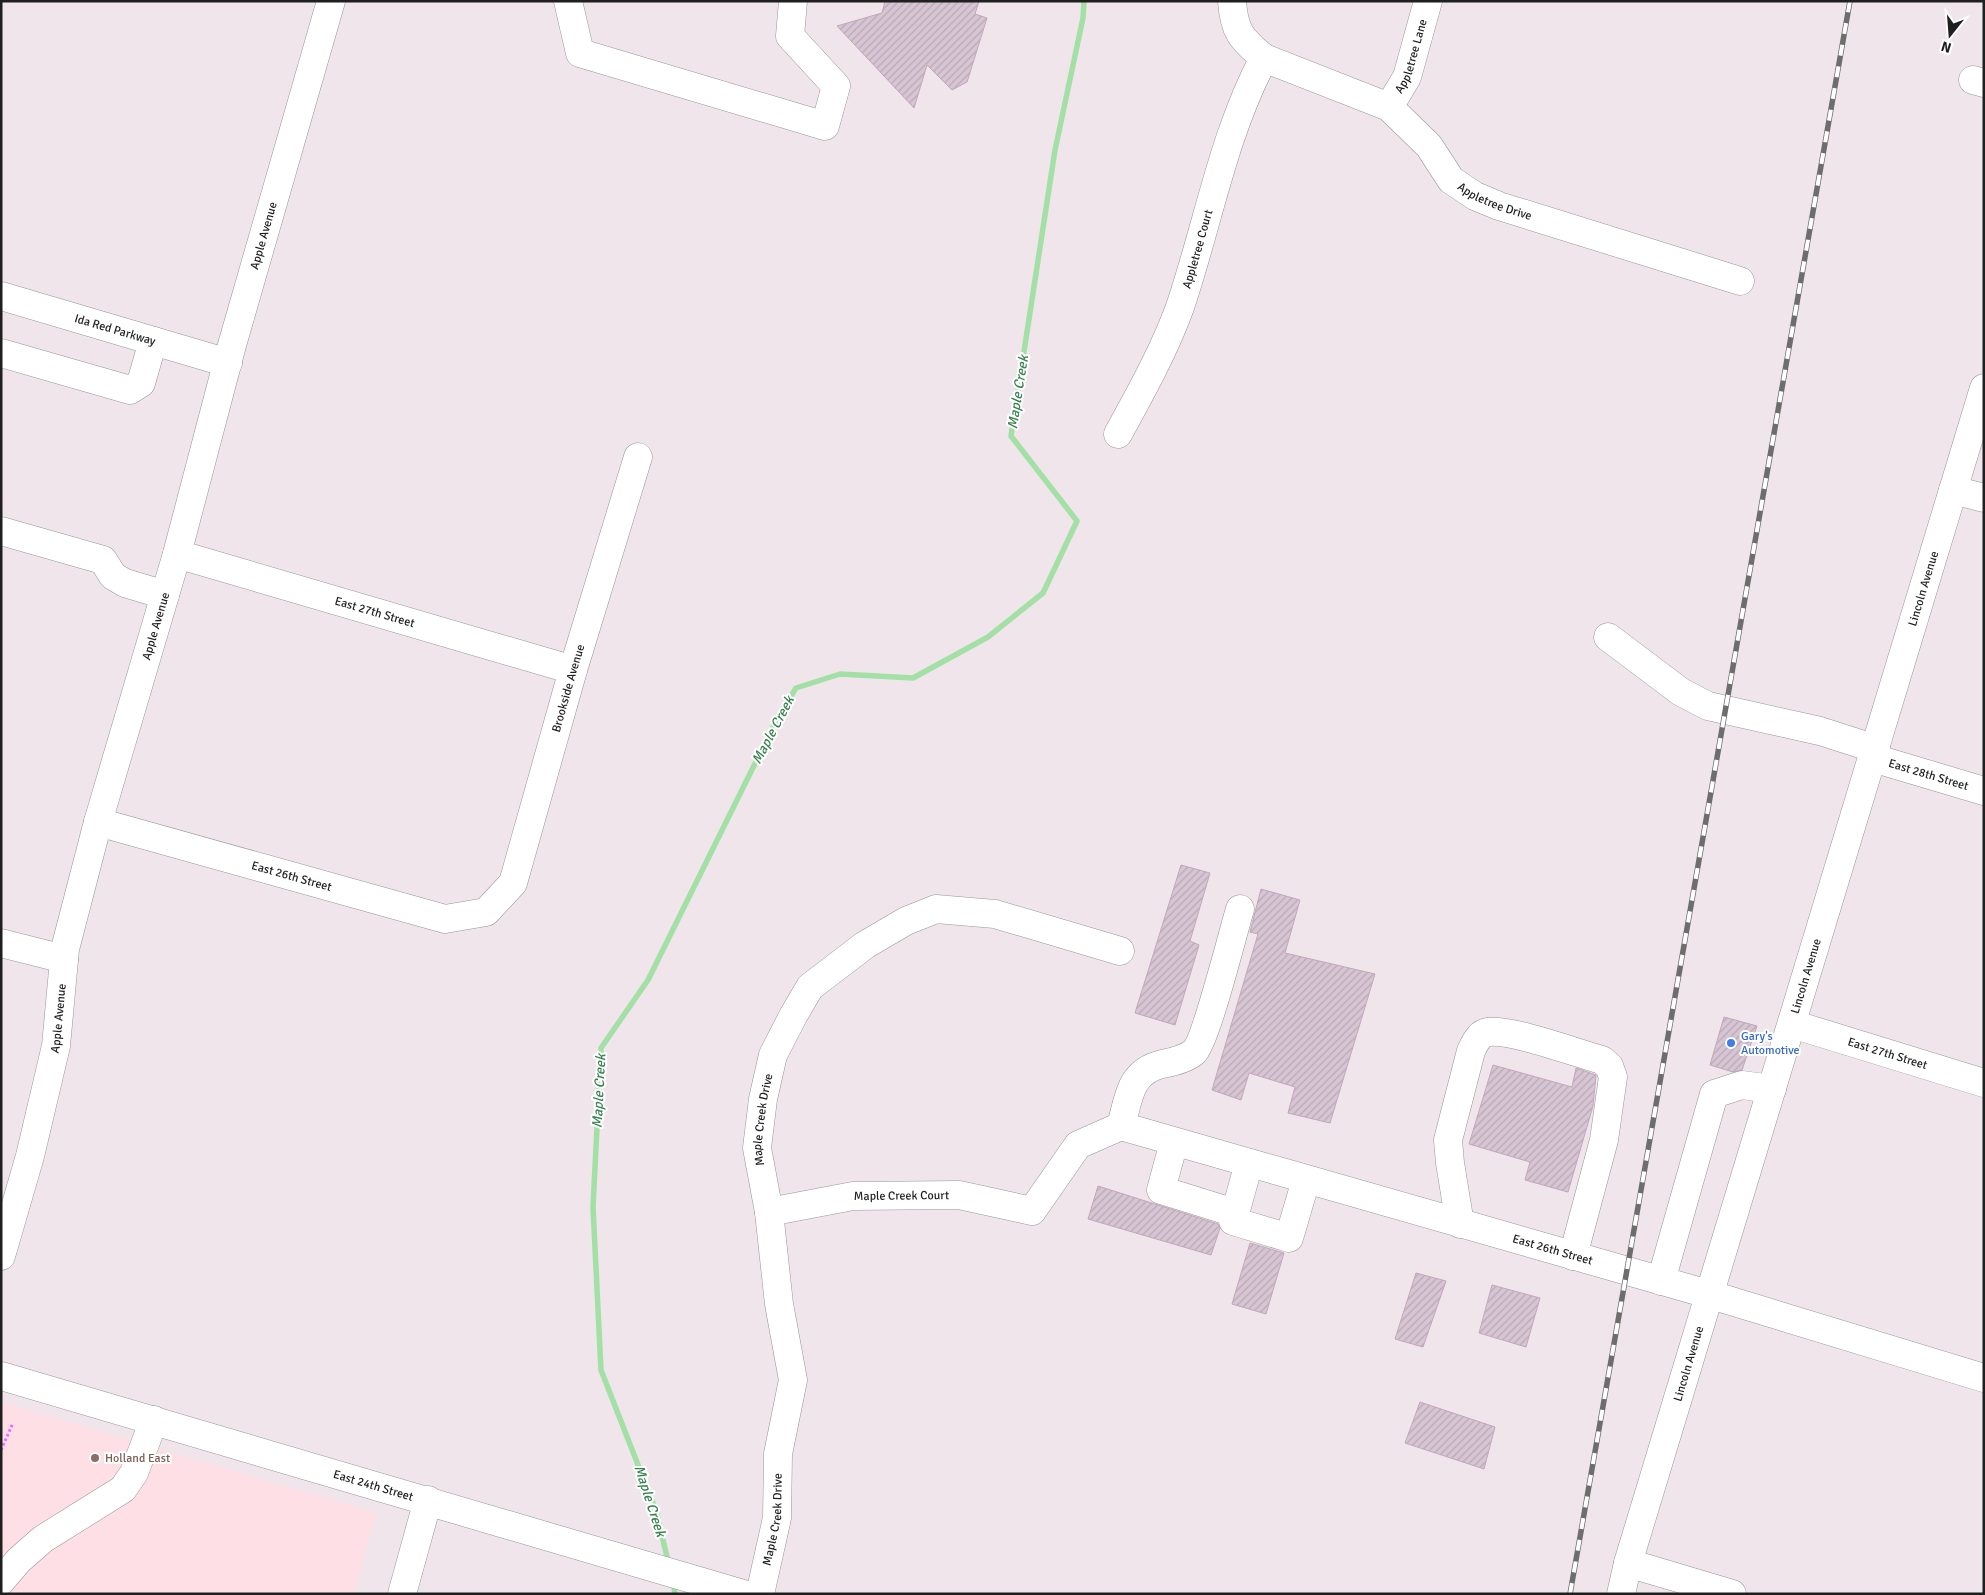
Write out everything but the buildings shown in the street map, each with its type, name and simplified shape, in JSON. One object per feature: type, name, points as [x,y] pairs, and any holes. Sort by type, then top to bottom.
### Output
[{"type":"street","name":"Apple Avenue","points":[[1,1256],[30,1156],[56,1046],[64,959],[98,822],[177,554],[228,363],[331,1]]},
{"type":"street","points":[[568,1],[580,53],[825,126],[836,86],[790,36],[793,1]]},
{"type":"street","name":"Appletree Drive","points":[[1232,1],[1237,32],[1247,44],[1264,58],[1389,107],[1429,146],[1451,180],[1475,196],[1499,206],[1740,280]]},
{"type":"street","name":"Appletree Lane","points":[[1389,107],[1407,77],[1428,1]]},
{"type":"street","name":"Appletree Court","points":[[1118,434],[1158,359],[1179,308],[1246,92],[1264,58]]},
{"type":"street","name":"Ida Red Parkway","points":[[1,296],[228,363]]},
{"type":"street","points":[[1,353],[130,390],[141,383],[153,341]]},
{"type":"street","name":"Lincoln Avenue","points":[[1622,1594],[1628,1563],[1708,1294],[1792,1024],[1984,388]]},
{"type":"street","name":"Brookside Avenue","points":[[486,912],[513,883],[573,670],[638,457]]},
{"type":"street","points":[[1953,490],[1984,498]]},
{"type":"street","points":[[1,531],[103,560],[114,576],[125,583],[165,595]]},
{"type":"street","name":"East 27th Street","points":[[177,554],[573,670]]},
{"type":"street","name":"East 28th Street","points":[[1608,637],[1680,692],[1708,706],[1820,731],[1874,753],[1984,791]]},
{"type":"street","name":"East 26th Street","points":[[98,822],[445,919],[486,912]]},
{"type":"street","name":"Maple Creek Drive","points":[[760,1594],[777,1518],[778,1454],[793,1380],[779,1304],[769,1212],[757,1148],[762,1099],[773,1055],[793,1016],[810,987],[865,944],[906,920],[936,909],[995,914],[1120,951]]},
{"type":"street","points":[[1121,1126],[1135,1079],[1152,1067],[1176,1061],[1195,1051],[1205,1031],[1240,909]]},
{"type":"street","points":[[1,942],[64,959]]},
{"type":"street","name":"East 27th Street","points":[[1792,1024],[1984,1082]]},
{"type":"street","points":[[1460,1224],[1448,1140],[1471,1051],[1476,1039],[1487,1032],[1508,1033],[1602,1060],[1609,1066],[1613,1077],[1604,1140],[1573,1256]]},
{"type":"street","points":[[1661,1281],[1714,1094],[1742,1085],[1772,1089]]},
{"type":"street","name":"East 26th Street","points":[[1121,1126],[1708,1294],[1984,1378]]},
{"type":"street","name":"Maple Creek Court","points":[[769,1212],[854,1196],[959,1195],[1032,1211],[1078,1145],[1121,1126]]},
{"type":"street","points":[[1174,1142],[1161,1190],[1235,1213]]},
{"type":"street","points":[[1249,1163],[1233,1221],[1289,1238],[1306,1180]]},
{"type":"street","name":"East 24th Street","points":[[1,1376],[744,1594]]},
{"type":"street","points":[[1,1581],[10,1555],[43,1539],[123,1489],[134,1474],[154,1420]]},
{"type":"street","points":[[402,1594],[428,1500]]},
{"type":"street","points":[[1628,1563],[1732,1594]]},
{"type":"path","points":[[1,1450],[13,1422]]},
{"type":"shaded area","name":"Holland East","points":[[1,1402],[376,1513],[354,1594],[1,1594]]},
{"type":"waterway","name":"Maple Creek","points":[[669,1565],[656,1511],[601,1370],[593,1207],[601,1048],[648,980],[778,717],[796,688],[840,674],[913,678],[988,637],[1043,593],[1077,521],[1011,436],[1055,150],[1083,18],[1084,1]]},
{"type":"waterway","name":"Maple Creek","points":[[673,1581],[675,1594]]},
{"type":"railway","points":[[1570,1594],[1850,1]]},
{"type":"place","name":"Gary's Automotive","points":[[1731,1043]]},
{"type":"place","name":"Holland East","points":[[95,1458]]}]
